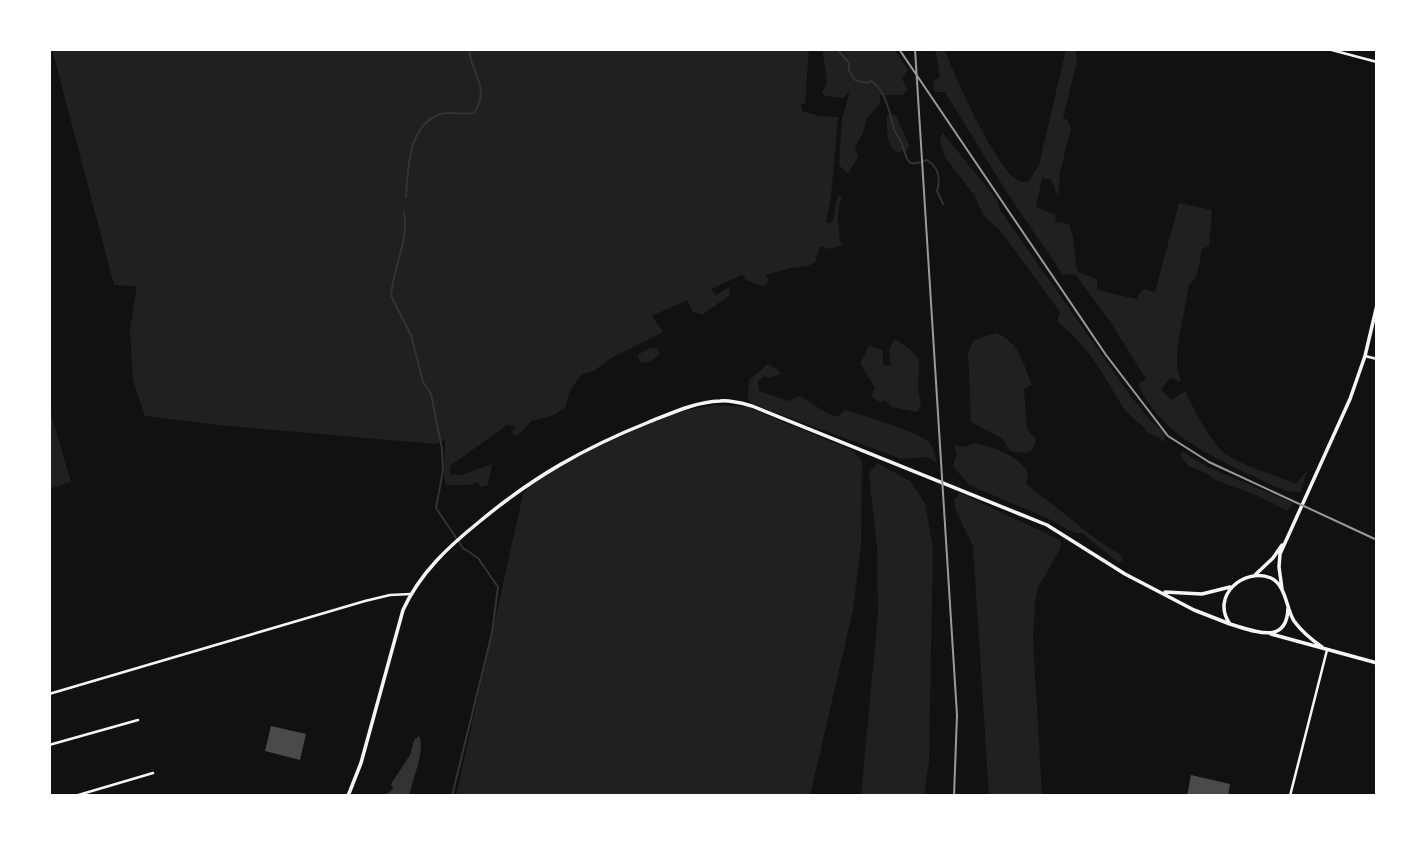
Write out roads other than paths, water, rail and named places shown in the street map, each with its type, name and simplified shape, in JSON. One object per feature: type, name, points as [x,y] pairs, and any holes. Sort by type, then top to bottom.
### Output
[{"type":"main road","points":[[1160,591],[1202,594],[1231,587],[1254,576],[1273,558],[1285,540],[1350,399],[1377,305]]},
{"type":"main road","points":[[348,796],[361,763],[403,610],[427,570],[462,536],[516,491],[553,467],[634,428],[684,408],[709,402],[733,401],[752,406],[1055,529],[1125,574],[1194,610],[1230,624],[1377,663]]},
{"type":"main road","points":[[1285,540],[1279,566],[1288,608],[1305,633],[1325,648]]},
{"type":"main road","points":[[1254,576],[1272,579],[1282,589]]},
{"type":"main road","points":[[1230,624],[1224,616],[1223,608],[1226,593],[1231,587]]},
{"type":"main road","points":[[1267,633],[1279,631],[1284,626],[1288,608]]},
{"type":"street","points":[[1328,49],[1377,61]]},
{"type":"street","points":[[1364,356],[1377,359]]},
{"type":"street","points":[[49,694],[365,601],[390,595],[411,594]]},
{"type":"street","points":[[1290,796],[1325,648]]},
{"type":"street","points":[[49,745],[138,720]]},
{"type":"street","points":[[75,796],[153,773]]},
{"type":"waterway","points":[[406,197],[412,149],[421,128],[440,114],[474,113],[479,104],[479,81],[469,49]]},
{"type":"waterway","points":[[837,49],[849,63],[849,71],[855,80],[867,83],[871,81],[880,90],[908,161],[915,163],[927,160],[934,166],[939,178],[937,191],[943,204]]},
{"type":"waterway","points":[[404,212],[403,244],[391,296],[411,335],[423,382],[431,394],[442,449],[443,470],[436,508],[463,548],[478,558],[498,587],[492,633],[452,796]]},
{"type":"railway","points":[[899,49],[1106,355],[1168,436],[1209,462],[1377,540]]},
{"type":"railway","points":[[915,49],[957,715],[954,796]]}]
